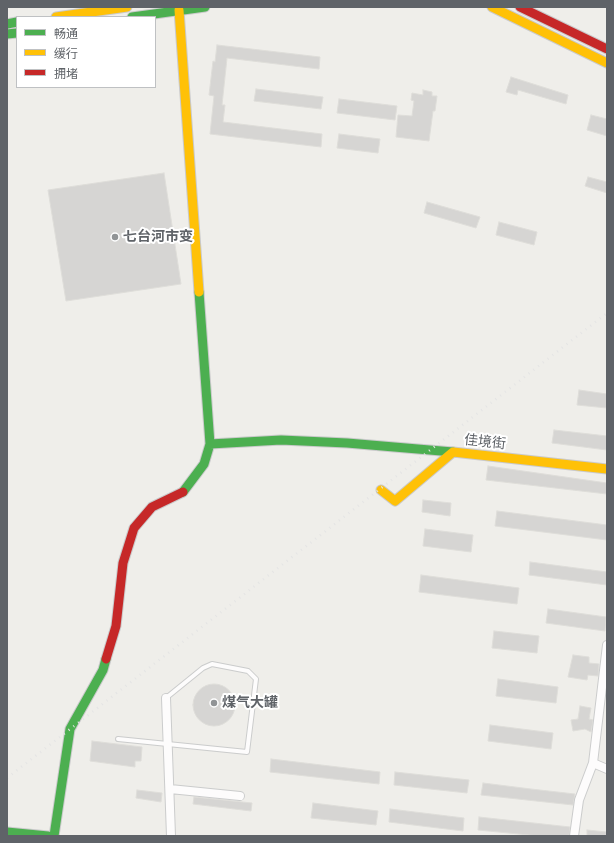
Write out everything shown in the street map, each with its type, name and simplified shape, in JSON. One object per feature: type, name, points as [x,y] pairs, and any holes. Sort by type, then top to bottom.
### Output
[{"type":"main road","points":[[63,16],[127,7]]},
{"type":"main road","points":[[139,16],[204,7]]},
{"type":"main road","points":[[492,7],[607,63]]},
{"type":"main road","points":[[520,7],[607,49]]},
{"type":"main road","points":[[54,836],[70,729],[103,670],[116,626],[123,563],[134,528],[152,507],[185,491],[204,464],[210,444],[179,10]]},
{"type":"main road","points":[[210,444],[303,441],[347,443],[453,452]]},
{"type":"main road","name":"佳境街","points":[[381,490],[395,501],[453,452],[607,469]]},
{"type":"main road","points":[[7,832],[48,836]]},
{"type":"street","points":[[574,836],[579,800],[593,763],[607,645]]},
{"type":"street","points":[[166,698],[171,836]]},
{"type":"street","points":[[593,763],[607,769]]},
{"type":"street","points":[[170,789],[240,796]]},
{"type":"lane","points":[[118,739],[247,752],[256,679],[248,671],[212,664],[203,668],[166,698]]},
{"type":"building","points":[[217,45],[320,57],[319,69],[227,58],[222,105],[225,105],[223,122],[322,134],[321,147],[210,134],[214,96],[209,95],[213,61],[215,62]]},
{"type":"building","points":[[511,77],[568,95],[566,104],[518,90],[517,95],[506,92]]},
{"type":"building","points":[[256,89],[323,97],[321,109],[254,101]]},
{"type":"building","points":[[423,90],[432,92],[432,96],[437,96],[435,111],[433,111],[429,141],[396,137],[398,115],[412,116],[414,101],[411,100],[412,93],[423,95]]},
{"type":"building","points":[[339,99],[397,106],[395,120],[337,113]]},
{"type":"building","points":[[591,115],[607,119],[607,136],[587,130]]},
{"type":"building","points":[[339,134],[380,139],[378,153],[337,148]]},
{"type":"building","name":"七台河市变","points":[[164,173],[181,284],[66,301],[48,190]]},
{"type":"building","points":[[588,177],[607,182],[607,193],[585,186]]},
{"type":"building","points":[[427,202],[480,217],[476,228],[424,213]]},
{"type":"building","points":[[499,222],[537,232],[534,245],[496,235]]},
{"type":"building","points":[[579,390],[607,394],[607,408],[577,405]]},
{"type":"building","points":[[554,430],[607,436],[607,450],[552,443]]},
{"type":"building","points":[[488,466],[607,483],[607,494],[486,480]]},
{"type":"building","points":[[423,500],[451,503],[450,516],[422,512]]},
{"type":"building","points":[[497,511],[607,525],[607,540],[495,526]]},
{"type":"building","points":[[425,529],[473,535],[471,552],[423,546]]},
{"type":"building","points":[[530,562],[607,572],[607,585],[529,575]]},
{"type":"building","points":[[421,575],[519,588],[517,604],[419,592]]},
{"type":"building","points":[[548,609],[606,617],[605,631],[546,623]]},
{"type":"building","points":[[494,631],[539,636],[537,653],[492,648]]},
{"type":"building","points":[[573,655],[589,657],[589,663],[599,664],[598,676],[588,675],[587,680],[568,677]]},
{"type":"building","points":[[498,679],[558,687],[556,703],[496,696]]},
{"type":"building","name":"煤气大罐","points":[[210,684],[218,684],[226,687],[232,693],[235,705],[232,717],[226,723],[218,726],[210,726],[202,723],[196,717],[193,709],[193,701],[196,693],[202,687]]},
{"type":"building","points":[[580,706],[591,708],[589,719],[593,720],[591,732],[585,729],[573,731],[571,720],[578,719]]},
{"type":"building","points":[[490,725],[553,733],[551,749],[488,741]]},
{"type":"building","points":[[92,741],[142,747],[141,761],[135,761],[135,767],[90,761]]},
{"type":"building","points":[[271,759],[380,772],[379,784],[270,772]]},
{"type":"building","points":[[395,772],[469,780],[467,793],[394,785]]},
{"type":"building","points":[[483,783],[575,794],[573,805],[481,795]]},
{"type":"building","points":[[137,790],[162,793],[161,802],[136,798]]},
{"type":"building","points":[[194,797],[252,803],[251,811],[193,804]]},
{"type":"building","points":[[313,803],[378,811],[376,825],[311,818]]},
{"type":"building","points":[[390,809],[464,818],[463,831],[389,822]]},
{"type":"building","points":[[479,817],[570,827],[569,836],[539,836],[478,830]]},
{"type":"building","points":[[587,830],[607,832],[606,836],[587,836]]},
{"type":"railway","points":[[7,778],[607,313]]},
{"type":"traffic: fast","points":[[139,16],[205,7]]},
{"type":"traffic: fast","points":[[7,24],[16,22]]},
{"type":"traffic: fast","points":[[7,34],[16,33]]},
{"type":"traffic: fast","points":[[183,492],[204,464],[210,444],[199,292]]},
{"type":"traffic: fast","points":[[210,444],[281,440],[347,443],[453,452]]},
{"type":"traffic: fast","points":[[54,836],[70,729],[103,670],[106,659]]},
{"type":"traffic: fast","points":[[7,832],[48,836]]},
{"type":"traffic: slow","points":[[63,16],[127,7]]},
{"type":"traffic: slow","points":[[492,7],[607,63]]},
{"type":"traffic: slow","points":[[179,10],[199,292]]},
{"type":"traffic: slow","points":[[381,490],[395,501],[453,452],[607,469]]},
{"type":"traffic: jam","points":[[520,7],[607,49]]},
{"type":"traffic: jam","points":[[106,659],[116,626],[123,563],[134,528],[152,507],[183,492]]},
{"type":"place","name":"七台河市变","points":[[115,237]]},
{"type":"place","name":"煤气大罐","points":[[214,703]]}]
